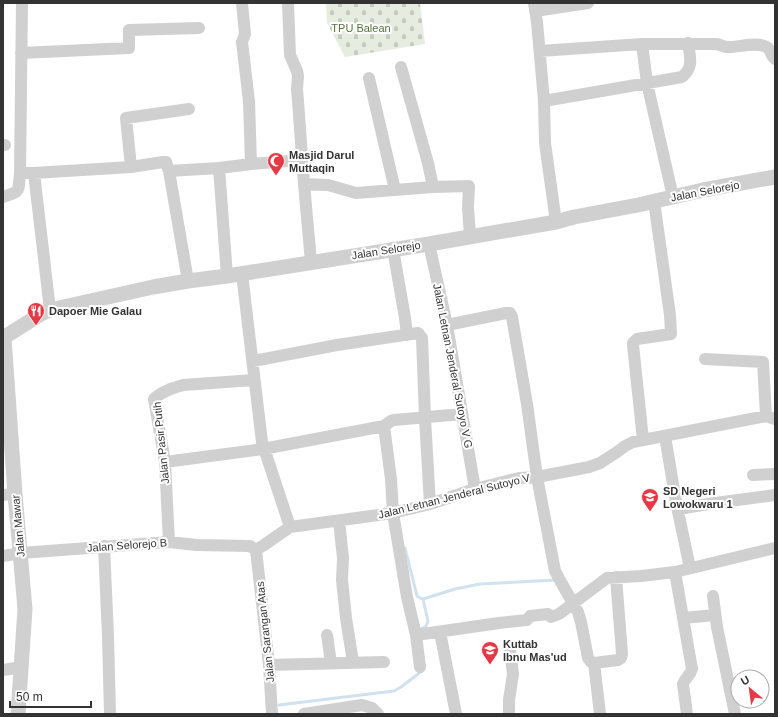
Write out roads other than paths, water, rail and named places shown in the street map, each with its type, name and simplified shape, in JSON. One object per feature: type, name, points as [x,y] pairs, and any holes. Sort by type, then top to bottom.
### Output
[{"type":"street","points":[[3,196],[18,190],[20,173],[22,3]]},
{"type":"street","points":[[242,3],[245,34],[242,42],[248,101],[251,164]]},
{"type":"street","points":[[288,3],[290,55],[298,76],[297,89],[311,262]]},
{"type":"street","points":[[556,222],[545,143],[544,101],[540,51],[534,7],[588,3]]},
{"type":"street","points":[[21,53],[130,48],[129,30],[199,28]]},
{"type":"street","points":[[544,101],[682,77],[690,65],[688,43]]},
{"type":"street","points":[[540,51],[642,44],[717,44],[726,47],[754,45],[762,46],[768,49],[775,59]]},
{"type":"street","points":[[642,44],[647,83],[673,197]]},
{"type":"street","points":[[401,67],[428,163],[433,187]]},
{"type":"street","points":[[369,78],[395,190]]},
{"type":"street","points":[[131,167],[126,118],[189,109]]},
{"type":"street","points":[[169,171],[302,160]]},
{"type":"street","points":[[20,173],[131,167],[166,162],[169,171],[188,281]]},
{"type":"street","points":[[219,168],[227,276]]},
{"type":"street","points":[[34,173],[50,310]]},
{"type":"street","name":"Jalan Selorejo","points":[[3,337],[50,310],[153,287],[429,244],[556,222],[574,216],[775,177]]},
{"type":"street","points":[[304,184],[328,185],[356,192],[469,186],[468,207],[470,237]]},
{"type":"street","points":[[643,440],[633,344],[637,339],[671,334],[670,315],[654,201]]},
{"type":"street","name":"Jalan Letnan Jenderal Sutoyo V G","points":[[429,244],[447,325],[475,489]]},
{"type":"street","points":[[393,249],[407,335]]},
{"type":"street","points":[[242,274],[262,442],[290,527],[256,550]]},
{"type":"street","points":[[447,325],[510,313],[527,404],[537,476],[555,570],[578,612],[588,658],[594,663],[618,660],[621,658],[622,654],[616,577]]},
{"type":"street","points":[[253,361],[337,345],[418,333],[422,338],[430,504]]},
{"type":"street","name":"Jalan Mawar","points":[[3,337],[9,495],[21,553],[25,609],[18,714]]},
{"type":"street","points":[[705,359],[763,362],[771,417]]},
{"type":"street","name":"Jalan Pasir Putih","points":[[169,542],[164,462],[154,399],[158,395],[172,388],[183,385],[254,380]]},
{"type":"street","points":[[164,462],[264,449],[384,426],[394,420],[462,414]]},
{"type":"street","name":"Jalan Letnan Jenderal Sutoyo V","points":[[290,527],[393,513],[430,504],[475,489],[519,478],[589,467],[600,463],[633,442],[771,417]]},
{"type":"street","points":[[384,426],[391,479],[393,513],[407,597],[418,635],[420,667]]},
{"type":"street","points":[[665,436],[689,565]]},
{"type":"street","points":[[753,475],[775,474]]},
{"type":"street","points":[[678,509],[775,495]]},
{"type":"street","points":[[339,521],[343,558],[342,580],[353,662]]},
{"type":"street","name":"Jalan Selorejo B","points":[[3,556],[21,553],[104,546],[169,542],[197,546],[250,546],[256,550]]},
{"type":"street","points":[[104,546],[110,714]]},
{"type":"street","points":[[418,635],[527,620],[530,616],[548,614],[551,617],[559,614],[607,578],[675,572],[689,565],[775,548]]},
{"type":"street","name":"Jalan Sarangan Atas","points":[[256,550],[269,665],[272,714]]},
{"type":"street","points":[[675,572],[692,669],[683,684],[688,714]]},
{"type":"street","points":[[713,596],[717,627],[735,714]]},
{"type":"street","points":[[683,618],[715,615]]},
{"type":"street","points":[[440,632],[456,714]]},
{"type":"street","points":[[327,635],[331,663]]},
{"type":"street","points":[[509,714],[509,700],[513,674],[510,650]]},
{"type":"street","points":[[269,665],[384,662]]},
{"type":"street","points":[[594,663],[600,714]]},
{"type":"street","points":[[3,670],[22,667]]},
{"type":"street","points":[[304,714],[362,705],[372,708],[378,714]]},
{"type":"waterway","points":[[405,548],[417,596],[423,599]]},
{"type":"waterway","points":[[421,629],[426,626],[428,621],[423,599],[455,589],[480,584],[556,580]]},
{"type":"waterway","points":[[279,705],[394,691],[422,671]]},
{"type":"place","name":"Masjid Darul Muttaqin","points":[[276,176]]},
{"type":"place","name":"Dapoer Mie Galau","points":[[36,326]]},
{"type":"place","name":"SD Negeri Lowokwaru 1","points":[[650,512]]},
{"type":"place","name":"Kuttab Ibnu Mas'ud","points":[[490,665]]},
{"type":"park label","name":"TPU Balean","points":[[361,28]]}]
